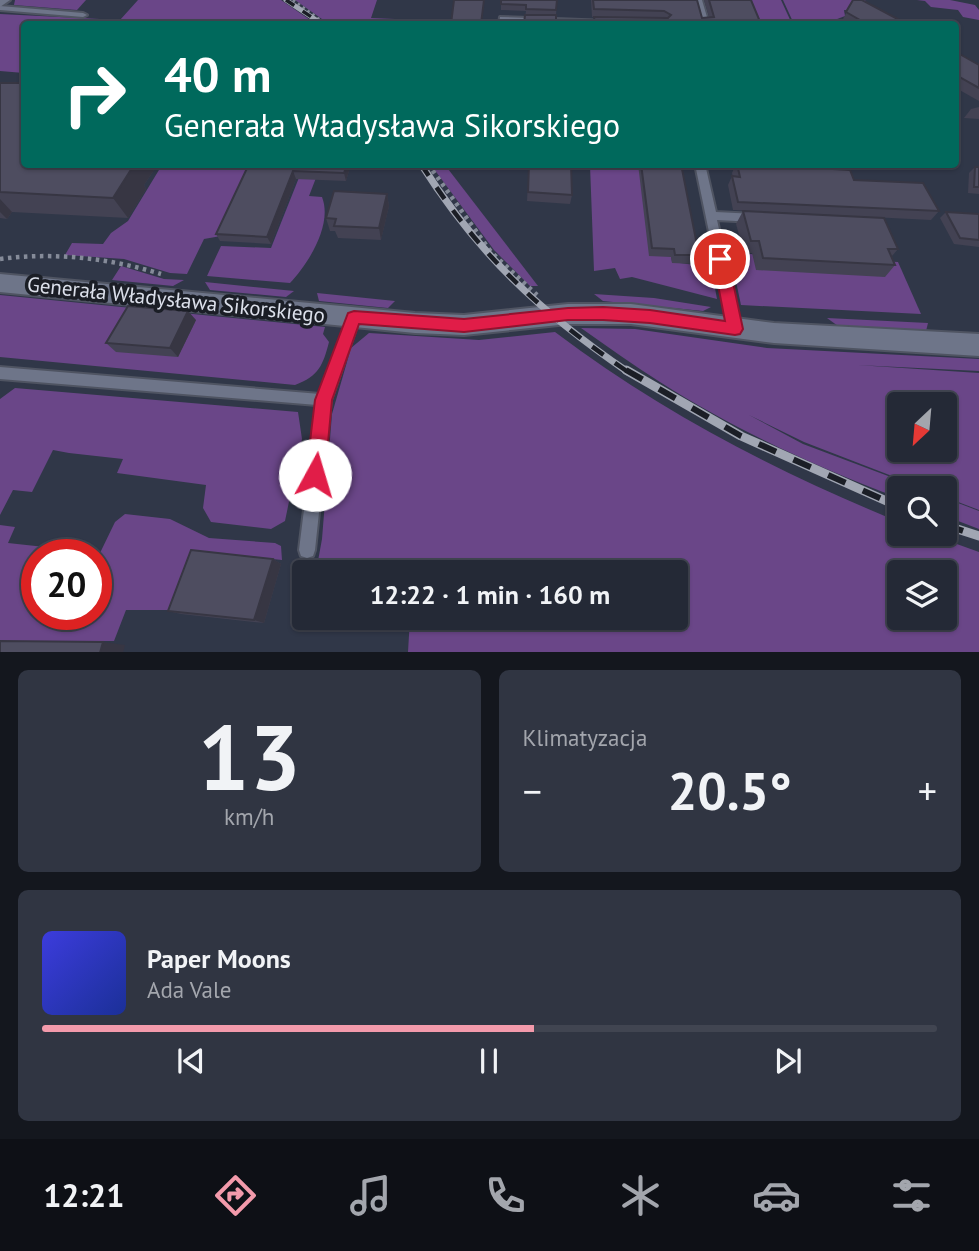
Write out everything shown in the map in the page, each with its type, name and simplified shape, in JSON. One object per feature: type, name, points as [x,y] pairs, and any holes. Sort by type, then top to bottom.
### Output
[{"type":"street","name":"Generała Władysława Sikorskiego","points":[[0,283],[464,325],[603,313],[650,316],[735,329],[979,345]]},
{"type":"lane","points":[[698,0],[704,21]]},
{"type":"lane","points":[[0,8],[83,15]]},
{"type":"lane","points":[[503,21],[562,21]]},
{"type":"lane","points":[[701,168],[735,329]]},
{"type":"lane","points":[[711,216],[766,219]]},
{"type":"lane","points":[[307,550],[324,400],[354,317]]},
{"type":"lane","points":[[0,373],[324,400]]},
{"type":"path","points":[[293,0],[322,21]]},
{"type":"path","points":[[431,168],[491,251],[541,299],[533,300]]},
{"type":"path","points":[[0,259],[25,255],[134,264],[167,276]]},
{"type":"shaded area","points":[[15,0],[86,0],[77,10],[14,5]]},
{"type":"shaded area","points":[[138,0],[281,0],[312,21],[21,21],[21,73],[0,71],[0,14],[120,20]]},
{"type":"shaded area","points":[[295,0],[377,0],[371,18],[443,21],[325,21]]},
{"type":"shaded area","points":[[736,0],[781,0],[791,21],[743,21]]},
{"type":"shaded area","points":[[783,0],[865,0],[871,12],[844,10],[845,16],[832,21],[793,21]]},
{"type":"shaded area","points":[[917,0],[950,0],[975,5],[979,10],[979,20],[963,17],[958,10],[931,7],[925,1]]},
{"type":"shaded area","points":[[160,168],[253,168],[221,236],[204,239],[187,274],[170,273],[124,259],[65,255],[72,243],[103,244],[111,233],[128,221]]},
{"type":"shaded area","points":[[303,168],[320,168],[309,196],[322,197],[325,208],[321,232],[311,255],[290,283],[207,276],[221,246],[271,248]]},
{"type":"shaded area","points":[[433,168],[447,168],[538,286],[530,286],[494,250]]},
{"type":"shaded area","points":[[590,168],[656,168],[672,262],[711,267],[717,299],[632,277],[620,279],[615,268],[594,271]]},
{"type":"shaded area","points":[[730,253],[898,262],[921,314],[741,305]]},
{"type":"shaded area","points":[[121,266],[164,279],[184,280],[173,286],[112,280]]},
{"type":"shaded area","points":[[205,282],[294,291],[286,297],[210,290]]},
{"type":"shaded area","points":[[317,293],[395,301],[388,308],[319,301]]},
{"type":"shaded area","points":[[594,294],[654,298],[711,307],[703,311],[603,301]]},
{"type":"shaded area","points":[[0,295],[325,327],[323,334],[329,342],[319,369],[310,378],[295,385],[0,357]]},
{"type":"shaded area","points":[[827,318],[928,323],[926,331],[838,326]]},
{"type":"shaded area","points":[[581,328],[635,329],[767,348],[979,359],[979,371],[857,365],[979,373],[979,510],[957,502],[957,476],[892,476],[804,442],[749,415],[803,444],[888,476],[887,493],[747,432],[640,369]]},
{"type":"shaded area","points":[[555,332],[637,389],[721,438],[808,482],[887,517],[887,546],[957,544],[979,552],[979,652],[408,652],[409,630],[688,630],[688,560],[318,560],[332,414],[351,348],[369,333],[479,340]]},
{"type":"shaded area","points":[[15,388],[298,412],[302,439],[285,521],[271,529],[211,522],[203,508],[206,485],[117,473],[123,459],[53,450],[32,492],[13,490],[0,515],[0,399]]},
{"type":"shaded area","points":[[957,503],[979,511],[979,529],[957,521]]},
{"type":"shaded area","points":[[125,514],[170,519],[209,538],[275,543],[281,546],[282,560],[199,551],[175,610],[126,610],[114,641],[0,641],[0,525],[15,527],[8,543],[21,544],[21,630],[112,630],[112,539],[107,539],[115,522]]},
{"type":"building","points":[[454,0],[484,0],[481,21],[451,21]]},
{"type":"building","points":[[501,0],[557,0],[556,10],[526,9],[526,5],[501,4]]},
{"type":"building","points":[[593,0],[697,0],[702,18],[714,17],[709,0],[751,0],[760,21],[595,21],[594,17],[668,18],[671,15],[664,11],[594,9]]},
{"type":"building","points":[[853,0],[862,0],[901,21],[862,21],[846,12]]},
{"type":"building","points":[[525,15],[556,15],[556,21],[524,21]]},
{"type":"building","points":[[959,54],[979,65],[979,88],[959,77]]},
{"type":"building","points":[[0,83],[21,83],[21,168],[132,168],[113,198],[0,192]]},
{"type":"building","points":[[975,167],[979,167],[979,187],[974,187]]},
{"type":"building","points":[[247,168],[346,168],[344,173],[293,171],[267,237],[216,234]]},
{"type":"building","points":[[529,168],[571,168],[572,195],[528,192]]},
{"type":"building","points":[[642,168],[682,168],[699,255],[675,255],[674,249],[652,248]]},
{"type":"building","points":[[738,168],[850,170],[854,180],[923,183],[939,211],[738,202],[732,176],[740,177]]},
{"type":"building","points":[[334,191],[387,194],[379,228],[334,226],[336,219],[326,218]]},
{"type":"building","points":[[743,211],[884,218],[898,249],[888,249],[895,265],[763,258],[759,241],[751,241]]},
{"type":"building","points":[[946,212],[979,214],[979,240],[960,238]]},
{"type":"building","points":[[128,306],[188,311],[170,348],[106,343]]},
{"type":"building","points":[[191,550],[273,559],[254,620],[168,611]]},
{"type":"building","points":[[0,641],[103,642],[100,652],[0,652]]},
{"type":"railway","points":[[286,0],[318,21]]},
{"type":"railway","points":[[424,168],[465,226],[513,280],[567,327],[628,372]]},
{"type":"railway","points":[[626,370],[741,436],[887,501]]},
{"type":"railway","points":[[957,529],[979,536]]},
{"type":"route","points":[[315,475],[324,400],[354,317],[464,325],[603,313],[650,316],[735,329],[720,259]]}]
